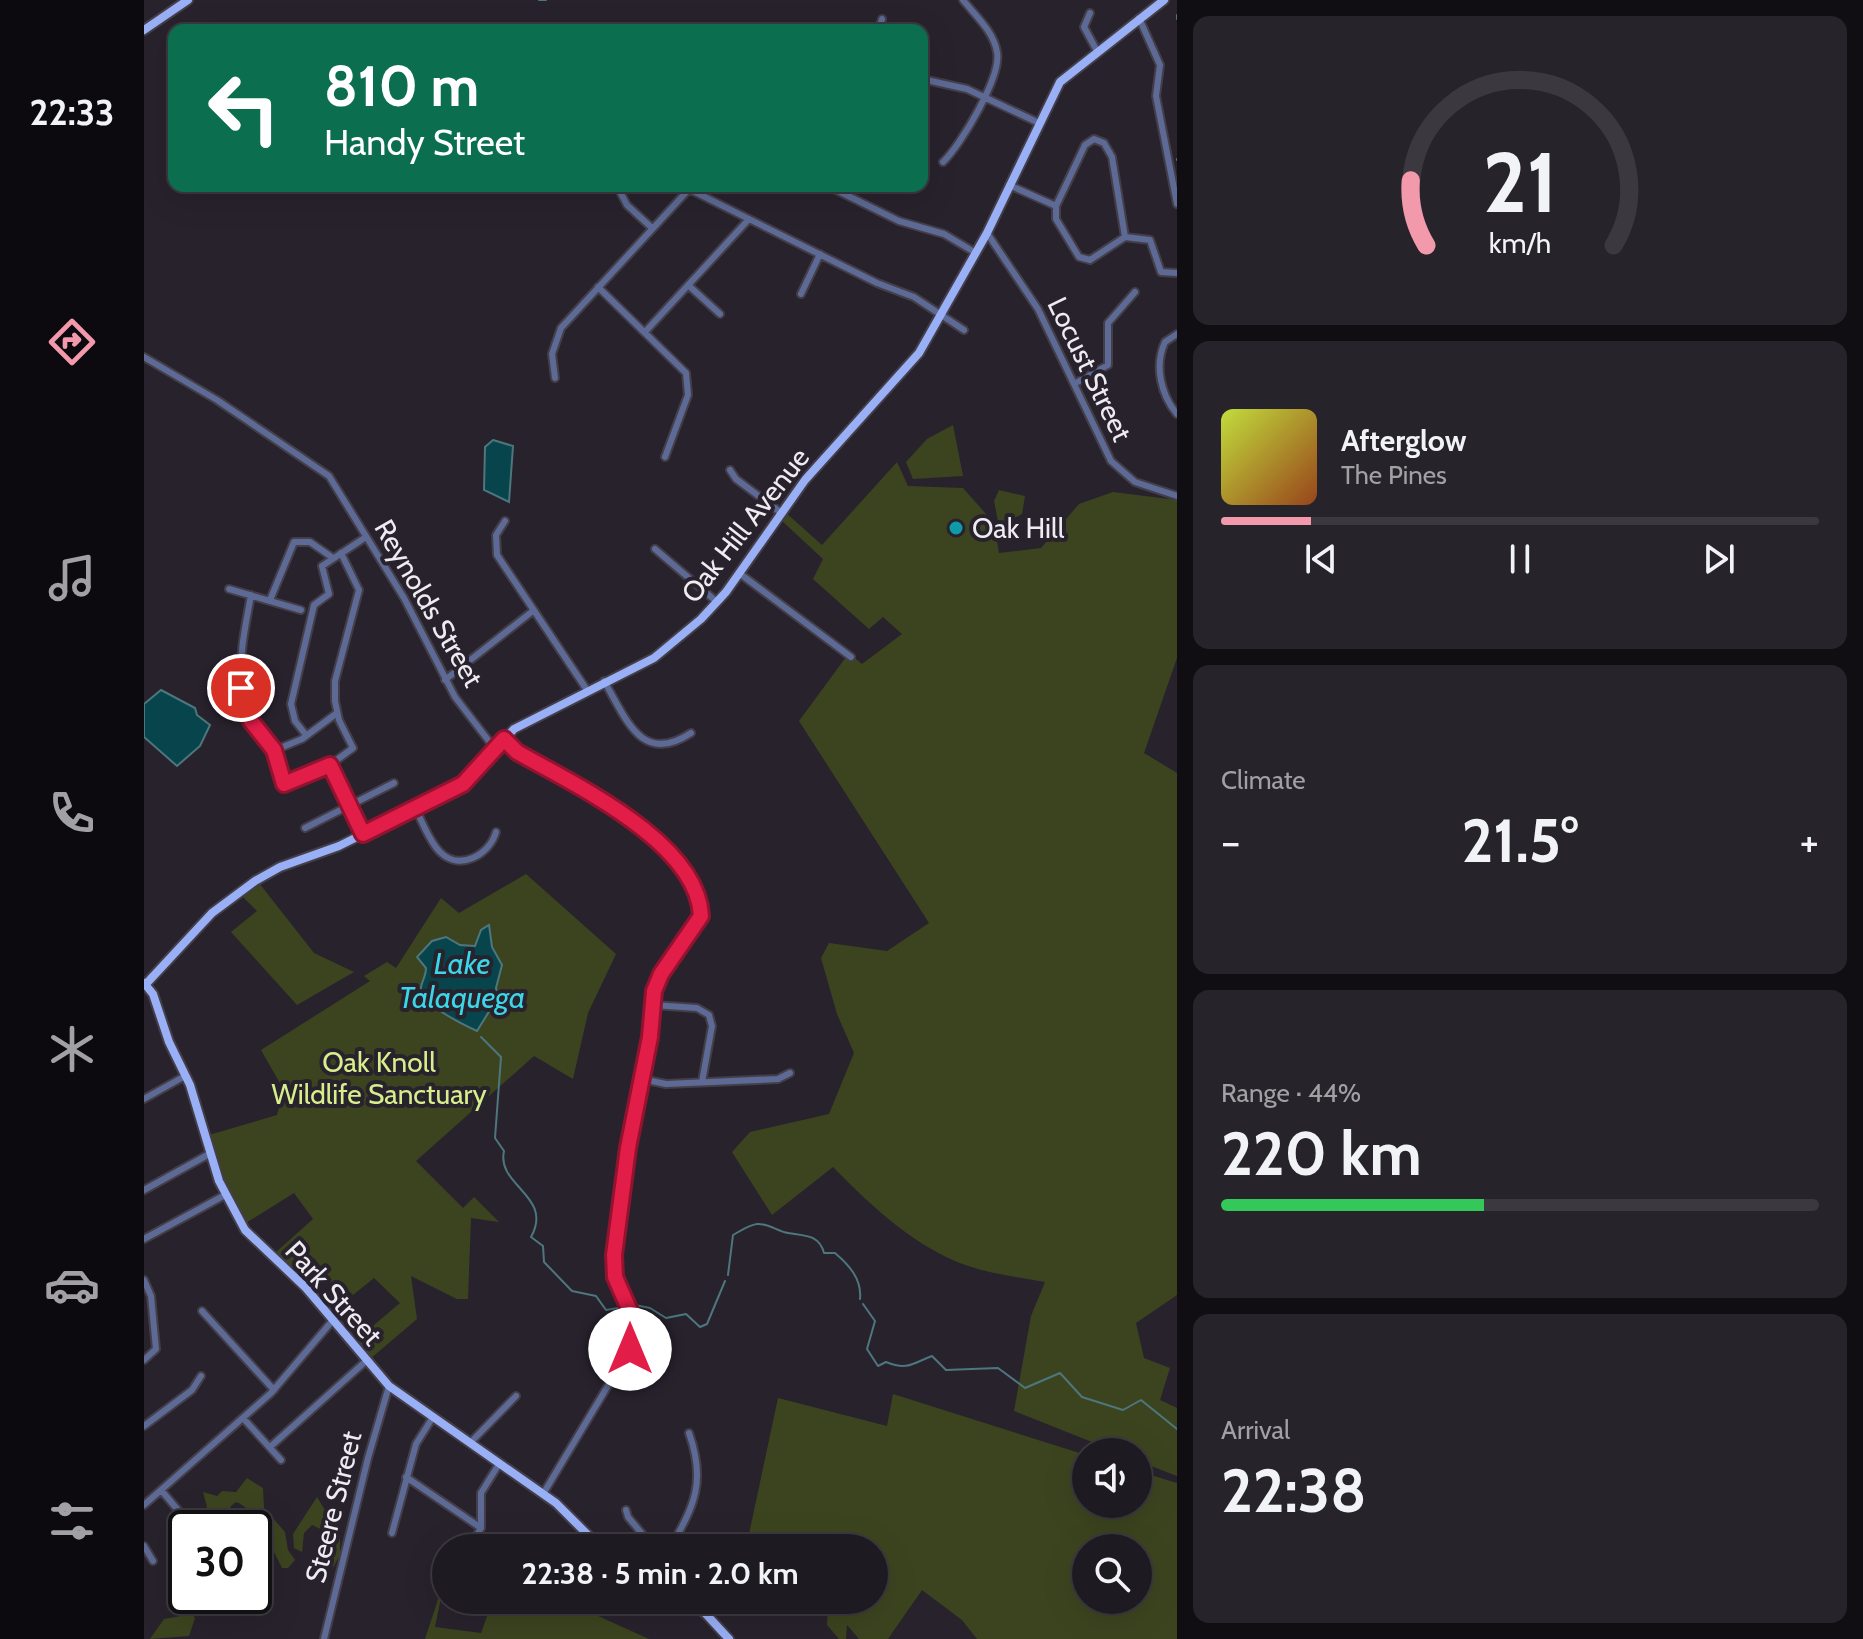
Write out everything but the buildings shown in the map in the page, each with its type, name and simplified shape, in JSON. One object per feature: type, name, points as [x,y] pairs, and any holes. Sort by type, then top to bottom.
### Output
[{"type":"main road","points":[[144,30],[188,0]]},
{"type":"main road","name":"Oak Hill Avenue","points":[[145,984],[203,922],[243,890],[280,867],[363,834],[463,784],[504,739],[524,724],[668,649],[717,602],[780,512],[814,470],[912,362],[987,233],[1060,82],[1164,0]]},
{"type":"main road","name":"Park Street","points":[[145,984],[153,994],[185,1076],[225,1195],[245,1230],[295,1276],[389,1386],[543,1494],[588,1534]]},
{"type":"main road","points":[[706,1614],[729,1639]]},
{"type":"street","points":[[943,162],[960,144],[998,60],[993,38],[963,0]]},
{"type":"street","points":[[1090,13],[1084,27],[1097,51]]},
{"type":"street","points":[[1139,18],[1160,65],[1156,96],[1177,204]]},
{"type":"street","points":[[881,24],[882,19]]},
{"type":"street","points":[[928,80],[967,89],[1039,123]]},
{"type":"street","points":[[1125,237],[1112,157],[1101,141],[1090,140],[1056,206],[1059,224],[1083,260],[1091,259],[1125,237],[1150,240],[1161,272],[1177,273]]},
{"type":"street","points":[[1009,185],[1056,206]]},
{"type":"street","points":[[620,192],[627,205],[652,228]]},
{"type":"street","points":[[555,378],[552,354],[557,334],[686,192]]},
{"type":"street","points":[[700,192],[942,313],[964,330]]},
{"type":"street","points":[[840,192],[899,221],[944,234],[976,253]]},
{"type":"street","points":[[645,332],[749,219]]},
{"type":"street","name":"Locust Street","points":[[987,233],[1038,309],[1111,461],[1143,487],[1177,496]]},
{"type":"street","points":[[801,294],[820,254]]},
{"type":"street","points":[[688,285],[720,314]]},
{"type":"street","points":[[598,287],[680,364],[689,381],[688,395],[665,457]]},
{"type":"street","points":[[1074,384],[1100,372],[1109,363],[1108,323],[1135,292]]},
{"type":"street","points":[[1177,334],[1165,342],[1161,358],[1163,395],[1177,414]]},
{"type":"street","name":"Reynolds Street","points":[[144,357],[217,400],[329,476],[404,598],[445,680],[495,749]]},
{"type":"street","points":[[730,470],[736,479],[780,512]]},
{"type":"street","points":[[505,521],[496,535],[497,555],[587,690]]},
{"type":"street","points":[[301,610],[329,594],[322,566],[366,537]]},
{"type":"street","points":[[270,600],[294,542],[310,542],[333,558]]},
{"type":"street","points":[[655,549],[717,602]]},
{"type":"street","points":[[251,595],[240,674],[247,712],[255,730],[274,750],[284,784],[330,765],[353,748],[337,713],[335,681],[359,590],[341,553]]},
{"type":"street","points":[[739,573],[851,657]]},
{"type":"street","points":[[229,589],[312,614]]},
{"type":"street","points":[[306,735],[295,721],[291,704],[314,605]]},
{"type":"street","points":[[445,680],[534,610]]},
{"type":"street","points":[[604,681],[644,740],[654,745],[670,745],[691,733]]},
{"type":"street","points":[[274,750],[306,735],[337,713]]},
{"type":"street","points":[[504,739],[517,752],[623,812],[669,855],[692,882],[701,907],[699,922],[656,982],[614,1255],[615,1277],[630,1311],[630,1349],[543,1494]]},
{"type":"street","points":[[330,765],[363,834]]},
{"type":"street","points":[[305,828],[394,783]]},
{"type":"street","points":[[414,806],[435,845],[448,858],[466,860],[481,855],[493,842],[496,832]]},
{"type":"street","points":[[653,1005],[697,1008],[709,1015],[712,1026],[702,1082]]},
{"type":"street","points":[[642,1079],[666,1084],[778,1079],[790,1073]]},
{"type":"street","points":[[144,1099],[185,1076]]},
{"type":"street","points":[[144,1190],[211,1153]]},
{"type":"street","points":[[144,1239],[225,1195]]},
{"type":"street","points":[[144,1280],[152,1304],[156,1349],[144,1360]]},
{"type":"street","points":[[144,1308],[152,1304]]},
{"type":"street","points":[[202,1311],[274,1390]]},
{"type":"street","points":[[144,1505],[274,1390],[333,1320]]},
{"type":"street","points":[[270,1447],[366,1361]]},
{"type":"street","points":[[144,1426],[195,1387],[201,1376]]},
{"type":"street","name":"Steere Street","points":[[324,1639],[379,1415],[389,1386]]},
{"type":"street","points":[[470,1443],[516,1396]]},
{"type":"street","points":[[392,1533],[416,1444],[433,1417]]},
{"type":"street","points":[[243,1418],[281,1460]]},
{"type":"street","points":[[677,1534],[700,1478],[689,1433]]},
{"type":"street","points":[[477,1534],[481,1528],[481,1493],[499,1464]]},
{"type":"street","points":[[406,1477],[481,1528]]},
{"type":"street","points":[[161,1490],[178,1510]]},
{"type":"street","points":[[626,1510],[642,1534]]},
{"type":"street","points":[[144,1546],[153,1561]]},
{"type":"green space","points":[[953,425],[963,476],[913,479],[906,462],[927,439]]},
{"type":"green space","points":[[897,462],[908,486],[963,488],[994,523],[999,553],[1041,548],[1079,504],[1113,492],[1177,500],[1177,658],[1144,753],[1177,773],[1177,1295],[1136,1323],[1144,1358],[1170,1368],[1160,1400],[1177,1408],[1177,1476],[1152,1466],[1152,1438],[1082,1438],[1014,1411],[1031,1316],[1045,1282],[978,1269],[937,1252],[881,1213],[833,1167],[772,1215],[732,1152],[750,1132],[829,1114],[854,1053],[837,1014],[821,958],[829,943],[887,951],[929,923],[799,721],[849,653],[862,664],[902,634],[883,617],[869,629],[813,579],[823,559],[780,519],[785,512],[822,545]]},
{"type":"green space","points":[[999,490],[1025,496],[1022,514],[999,526],[994,501]]},
{"type":"green space","name":"Oak Knoll Wildlife Sanctuary","points":[[526,874],[616,954],[588,1013],[573,1079],[534,1056],[416,1161],[463,1208],[474,1197],[499,1222],[471,1218],[468,1299],[457,1299],[411,1276],[417,1319],[370,1359],[355,1341],[400,1303],[374,1278],[353,1295],[349,1291],[345,1294],[335,1281],[331,1283],[326,1277],[311,1289],[306,1282],[323,1269],[314,1258],[300,1276],[275,1253],[313,1219],[294,1193],[246,1223],[224,1183],[209,1135],[277,1115],[280,1105],[289,1099],[261,1050],[370,981],[364,976],[387,962],[396,968],[441,898],[459,913]]},
{"type":"green space","name":"Oak Knoll Wildlife Sanctuary","points":[[259,883],[314,953],[354,972],[297,1005],[231,932],[257,911],[241,895]]},
{"type":"green space","points":[[893,1394],[1072,1451],[1072,1518],[1152,1518],[1152,1475],[1177,1483],[1177,1639],[977,1639],[962,1620],[922,1590],[888,1639],[859,1639],[847,1625],[846,1639],[839,1639],[827,1625],[828,1614],[888,1614],[888,1534],[749,1534],[778,1398],[887,1426]]},
{"type":"green space","points":[[247,1478],[263,1488],[266,1510],[248,1510],[236,1502],[230,1510],[205,1510],[207,1507],[203,1492],[217,1496],[222,1491],[236,1492]]},
{"type":"green space","points":[[317,1497],[325,1510],[326,1521],[340,1529],[340,1555],[334,1566],[326,1570],[319,1565],[330,1549],[327,1532],[312,1525],[304,1533],[302,1552],[294,1548],[293,1534]]},
{"type":"green space","points":[[272,1517],[285,1532],[288,1550],[295,1560],[288,1568],[282,1568],[272,1548]]},
{"type":"green space","points":[[193,1614],[195,1618],[189,1636],[150,1639],[164,1619]]},
{"type":"green space","points":[[433,1614],[438,1614],[435,1627],[481,1633],[488,1614],[594,1614],[649,1639],[425,1639]]},
{"type":"water","points":[[493,440],[513,446],[509,502],[484,490],[485,447]]},
{"type":"water","points":[[161,690],[195,708],[197,715],[210,725],[200,746],[177,766],[144,737],[144,704]]},
{"type":"water","name":"Lake Talaquega","points":[[489,925],[492,947],[502,965],[496,988],[498,997],[477,1031],[443,1013],[427,1000],[421,987],[426,968],[417,957],[432,941],[446,937],[460,945],[475,946],[481,930]]},
{"type":"waterway","points":[[539,0],[546,0]]},
{"type":"waterway","points":[[481,1037],[501,1057],[495,1138],[504,1151],[508,1173],[535,1211],[536,1223],[531,1237],[543,1246],[544,1262],[572,1291],[596,1296],[606,1310],[624,1307]]},
{"type":"waterway","points":[[728,1275],[733,1235],[757,1224],[765,1225],[810,1237],[819,1242],[824,1253],[835,1253],[854,1273],[860,1299]]},
{"type":"waterway","points":[[635,1305],[650,1308],[666,1318],[686,1314],[700,1327],[707,1324],[725,1281]]},
{"type":"waterway","points":[[863,1304],[875,1321],[867,1349],[878,1366],[886,1362],[910,1365],[932,1356],[946,1370],[998,1368],[1025,1388],[1060,1373],[1082,1397],[1123,1410],[1141,1400],[1177,1429]]},
{"type":"place","name":"Oak Hill","points":[[956,528]]},
{"type":"route","points":[[241,688],[255,730],[274,750],[284,784],[289,785],[330,765],[363,834],[463,784],[481,768],[504,739],[517,752],[623,812],[669,855],[692,882],[701,916],[656,982],[650,1037],[619,1210],[613,1266],[630,1311],[630,1349]]}]
